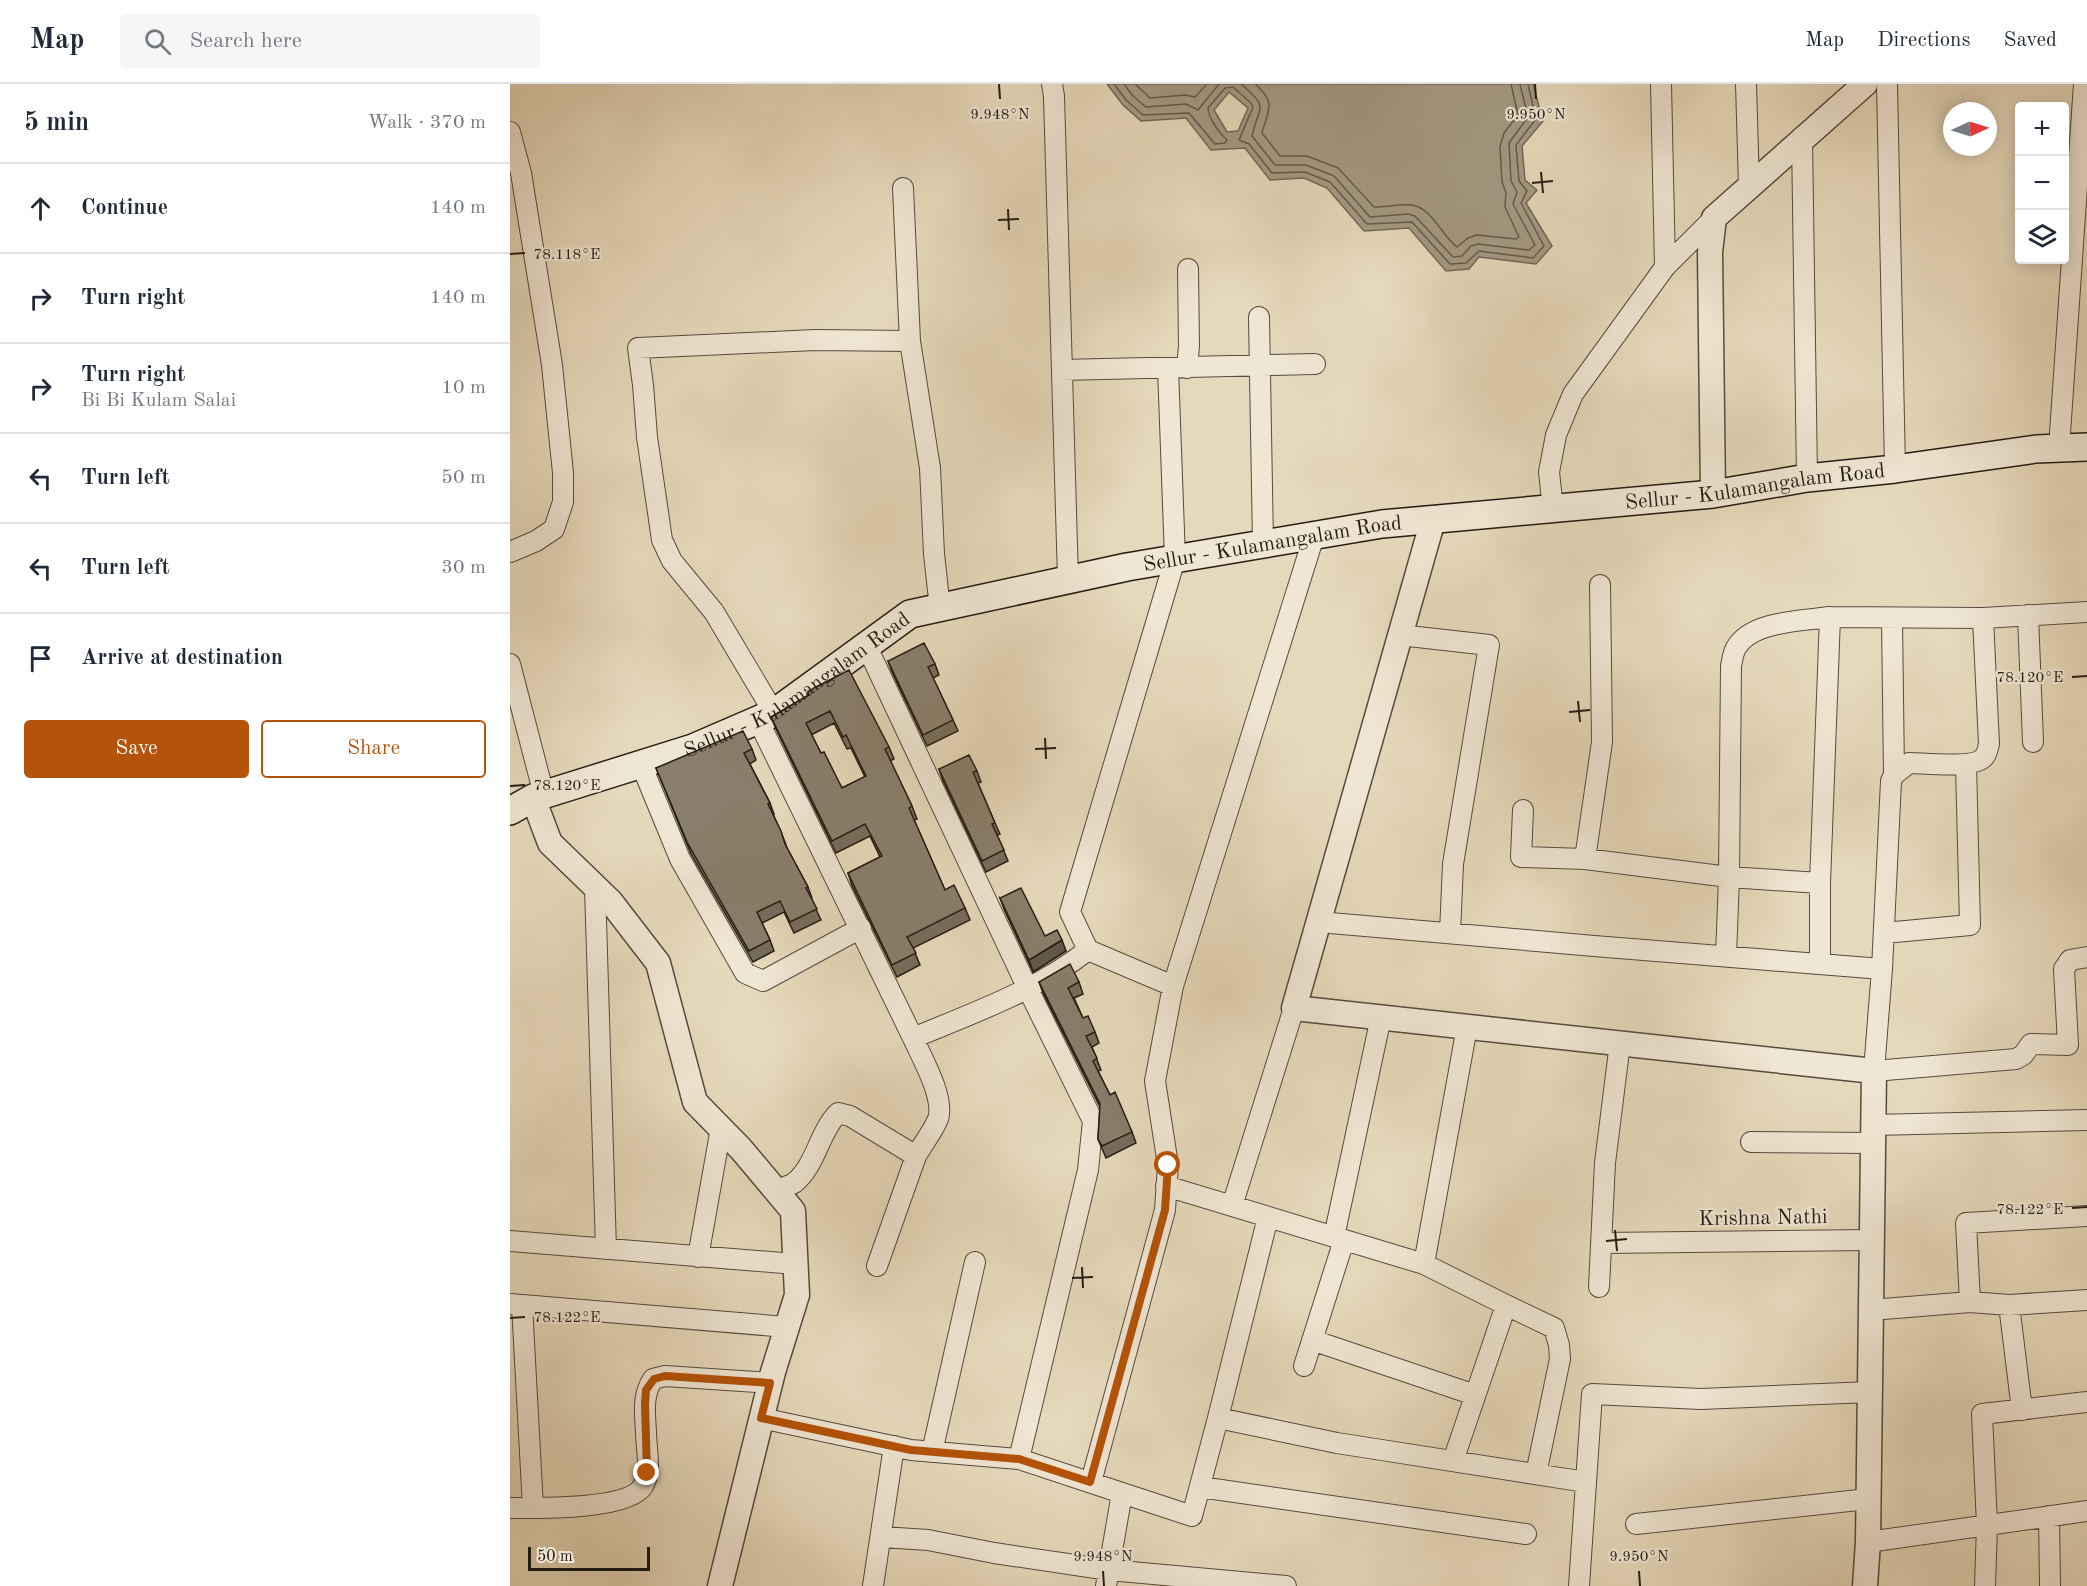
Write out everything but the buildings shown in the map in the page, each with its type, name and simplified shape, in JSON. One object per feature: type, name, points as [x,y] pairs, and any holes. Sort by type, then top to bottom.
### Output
[{"type":"main road","name":"Sellur - Kulamangalam Road","points":[[529,801],[693,748],[766,716],[867,647],[910,614],[1175,559],[1382,524],[1713,494],[1808,478],[1895,469],[2036,449],[2087,447]]},
{"type":"street","points":[[1052,84],[1068,580]]},
{"type":"street","points":[[1661,84],[1665,267]]},
{"type":"street","points":[[1746,84],[1749,186]]},
{"type":"street","points":[[1553,509],[1549,472],[1556,435],[1573,394],[1665,267],[1714,218],[1802,137],[1864,84]]},
{"type":"street","points":[[1887,84],[1895,469]]},
{"type":"street","points":[[2060,448],[2084,84]]},
{"type":"street","points":[[510,132],[521,173],[552,365],[563,502],[554,529],[537,541],[510,552]]},
{"type":"street","points":[[1802,137],[1808,478]]},
{"type":"street","points":[[903,188],[910,341],[930,468],[934,554],[940,608]]},
{"type":"street","points":[[1713,494],[1710,252],[1714,218]]},
{"type":"street","points":[[1187,368],[1188,269]]},
{"type":"street","points":[[1259,316],[1263,544]]},
{"type":"street","points":[[877,1266],[916,1156],[938,1118],[940,1106],[936,1091],[913,1038],[766,716],[714,612],[672,561],[662,540],[647,437],[638,348],[815,340],[910,341]]},
{"type":"street","points":[[1062,370],[1315,364]]},
{"type":"street","points":[[1168,368],[1175,559],[1070,912],[1088,950],[1173,986]]},
{"type":"street","points":[[1232,1206],[1294,1008],[1433,520]]},
{"type":"street","points":[[1090,1482],[1165,1210],[1168,1165],[1155,1081],[1173,986],[1314,536]]},
{"type":"street","points":[[1585,859],[1602,742],[1600,585]]},
{"type":"street","points":[[1726,956],[1731,666],[1735,649],[1745,637],[1760,628],[1830,617],[1983,618],[2087,612]]},
{"type":"street","points":[[2028,615],[2033,742]]},
{"type":"street","points":[[1820,964],[1820,883],[1830,617]]},
{"type":"street","points":[[1892,618],[1894,775]]},
{"type":"street","points":[[1865,1586],[1868,1542],[1870,1240],[1874,1071],[1882,969],[1891,781],[1894,775],[1909,763],[1966,764],[1978,763],[1985,757],[1989,744],[1983,618]]},
{"type":"street","points":[[1400,635],[1489,645],[1453,864],[1450,933]]},
{"type":"street","points":[[867,647],[1028,989],[1093,1121],[1088,1170],[1019,1459]]},
{"type":"street","points":[[510,664],[529,801],[550,843],[610,902],[658,963],[695,1102],[741,1149],[793,1211],[797,1295],[770,1383],[720,1586]]},
{"type":"street","points":[[641,764],[680,859],[745,973],[763,981],[861,928]]},
{"type":"street","points":[[1884,933],[1970,925],[1966,764]]},
{"type":"street","points":[[1523,810],[1521,857],[1585,859],[1729,878],[1820,883]]},
{"type":"street","points":[[595,887],[606,1249]]},
{"type":"street","points":[[1319,922],[1882,969]]},
{"type":"street","points":[[913,1038],[1028,989],[1068,966],[1088,950]]},
{"type":"street","points":[[1294,1008],[1874,1071],[2016,1059],[2023,1055],[2031,1044],[2078,1044],[2064,969],[2070,960],[2087,957]]},
{"type":"street","points":[[1304,1366],[1339,1239],[1380,1017]]},
{"type":"street","points":[[1424,1264],[1467,1027]]},
{"type":"street","points":[[1599,1287],[1605,1163],[1620,1044]]},
{"type":"street","points":[[776,1191],[793,1183],[801,1175],[838,1113],[850,1116],[916,1156]]},
{"type":"street","points":[[1751,1142],[2087,1120]]},
{"type":"street","points":[[698,1257],[721,1128]]},
{"type":"street","points":[[1166,1186],[1424,1264],[1554,1328],[1560,1359],[1536,1474]]},
{"type":"street","points":[[1970,1302],[1966,1223],[2087,1216]]},
{"type":"street","points":[[761,1418],[894,1446],[932,1452],[1019,1459],[1191,1516],[1269,1217]]},
{"type":"street","name":"Krishna Nathi","points":[[1601,1243],[1870,1240]]},
{"type":"street","points":[[510,1241],[795,1264]]},
{"type":"street","points":[[932,1452],[975,1262]]},
{"type":"street","points":[[1871,1310],[1970,1302],[2009,1305],[2087,1300]]},
{"type":"street","points":[[533,1508],[516,1305],[787,1327]]},
{"type":"street","points":[[1453,1461],[1506,1305]]},
{"type":"street","points":[[2009,1305],[2022,1410]]},
{"type":"street","points":[[1312,1340],[1475,1395]]},
{"type":"street","points":[[510,1508],[572,1508],[595,1505],[636,1494],[644,1486],[647,1473],[646,1390],[654,1379],[665,1376],[770,1383]]},
{"type":"street","points":[[1579,1586],[1592,1394],[1701,1399],[1870,1392]]},
{"type":"street","points":[[1985,1586],[1987,1525],[1982,1414],[2087,1402]]},
{"type":"street","points":[[1218,1418],[1337,1443],[1586,1482]]},
{"type":"street","points":[[873,1586],[894,1446]]},
{"type":"street","points":[[1200,1487],[1526,1534]]},
{"type":"street","points":[[1107,1578],[1122,1493]]},
{"type":"street","points":[[1636,1524],[1868,1499]]},
{"type":"street","points":[[1868,1542],[2087,1511]]},
{"type":"street","points":[[2049,1516],[2050,1586]]},
{"type":"street","points":[[882,1537],[928,1540],[1107,1578],[1286,1586]]},
{"type":"water","points":[[1107,84],[1533,84],[1543,121],[1522,146],[1525,180],[1537,190],[1526,203],[1552,246],[1536,264],[1479,257],[1469,269],[1446,271],[1409,228],[1364,231],[1327,188],[1304,178],[1270,180],[1245,148],[1211,150],[1186,118],[1141,121],[1123,105]],"holes":[[[1229,92],[1248,108],[1238,131],[1227,132],[1214,110]]]},
{"type":"route","points":[[647,1473],[646,1390],[654,1379],[665,1376],[770,1383],[761,1418],[911,1450],[1019,1459],[1090,1482],[1165,1210],[1168,1165]]}]
